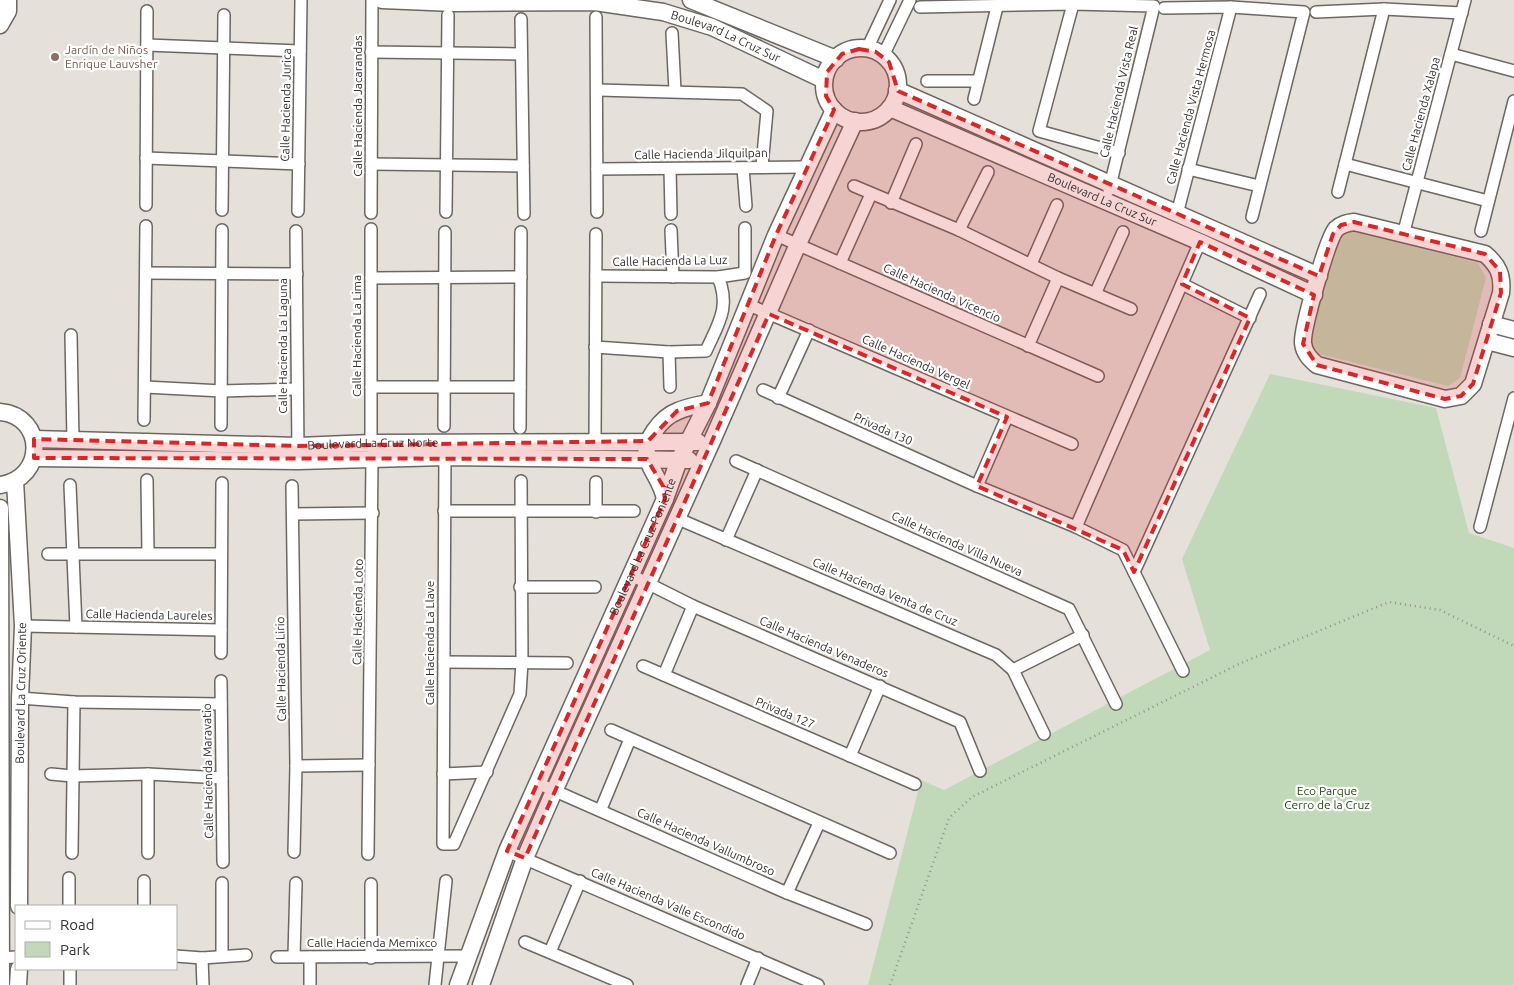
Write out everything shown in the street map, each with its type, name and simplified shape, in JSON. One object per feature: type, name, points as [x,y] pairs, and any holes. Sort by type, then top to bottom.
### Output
[{"type":"street","points":[[0,25],[8,11],[8,0]]},
{"type":"street","name":"Calle Hacienda Jurica","points":[[298,211],[301,0]]},
{"type":"street","name":"Calle Hacienda Jacarandas","points":[[371,213],[372,0]]},
{"type":"street","name":"Boulevard La Cruz Sur","points":[[382,0],[452,6],[595,2],[663,12],[712,27],[824,80]]},
{"type":"street","name":"Boulevard La Cruz Sur","points":[[691,0],[836,59]]},
{"type":"street","points":[[867,49],[890,0]]},
{"type":"street","points":[[883,56],[910,0]]},
{"type":"street","name":"Calle Hacienda Xalapa","points":[[1403,235],[1465,0]]},
{"type":"street","points":[[1074,4],[1039,131],[1119,153]]},
{"type":"street","points":[[920,7],[1074,4],[1304,12],[1252,218]]},
{"type":"street","points":[[446,212],[447,51],[452,6]]},
{"type":"street","points":[[974,99],[997,7]]},
{"type":"street","name":"Calle Hacienda Vista Real","points":[[1106,202],[1159,7]]},
{"type":"street","name":"Calle Hacienda Vista Hermosa","points":[[1177,214],[1231,8]]},
{"type":"street","points":[[1338,192],[1384,8]]},
{"type":"street","points":[[1316,12],[1384,8],[1462,13]]},
{"type":"street","points":[[146,205],[147,11]]},
{"type":"street","points":[[222,210],[224,16]]},
{"type":"street","points":[[596,17],[598,90],[597,212]]},
{"type":"street","points":[[521,19],[524,214]]},
{"type":"street","points":[[672,33],[674,91]]},
{"type":"street","points":[[147,45],[300,51]]},
{"type":"street","points":[[867,49],[883,56],[894,69],[897,90],[890,108],[878,118],[856,121],[848,119],[834,110],[826,96],[824,80],[836,59],[850,50],[867,49]]},
{"type":"street","points":[[371,52],[447,51],[521,54]]},
{"type":"street","points":[[1451,54],[1514,71]]},
{"type":"street","points":[[927,81],[978,82]]},
{"type":"street","points":[[598,90],[742,94],[766,111],[762,166]]},
{"type":"street","name":"Boulevard La Cruz Sur","points":[[897,90],[1319,276]]},
{"type":"street","points":[[1481,231],[1514,101]]},
{"type":"street","name":"Boulevard La Cruz Sur","points":[[890,108],[1200,242],[1314,295]]},
{"type":"street","name":"Boulevard La Cruz Poniente","points":[[458,985],[507,850],[629,574],[665,499],[679,460],[708,404],[776,235],[806,166],[834,110]]},
{"type":"street","name":"Boulevard La Cruz Poniente","points":[[481,985],[525,858],[798,244],[856,121]]},
{"type":"street","points":[[891,203],[916,144]]},
{"type":"street","points":[[146,158],[299,164]]},
{"type":"street","points":[[371,164],[523,166]]},
{"type":"street","points":[[1345,164],[1416,184],[1488,201]]},
{"type":"street","name":"Calle Hacienda Jilquilpan","points":[[596,169],[670,170],[806,166]]},
{"type":"street","points":[[743,168],[746,206]]},
{"type":"street","points":[[1188,169],[1259,186]]},
{"type":"street","points":[[670,170],[671,214]]},
{"type":"street","points":[[959,230],[988,172]]},
{"type":"street","points":[[854,186],[959,230],[1058,278],[1096,292],[1131,309]]},
{"type":"street","points":[[840,262],[871,194]]},
{"type":"street","points":[[1031,264],[1057,205]]},
{"type":"street","points":[[1354,222],[1403,235],[1485,254],[1494,261],[1500,271],[1502,282],[1474,384],[1461,396],[1445,399],[1317,365],[1306,353],[1303,336],[1319,276],[1333,234],[1342,225],[1354,222]]},
{"type":"street","points":[[144,420],[146,226]]},
{"type":"street","name":"Calle Hacienda La Luz","points":[[596,276],[718,277],[745,273],[745,228]]},
{"type":"street","name":"Calle Hacienda La Lima","points":[[371,229],[372,451]]},
{"type":"street","points":[[221,425],[222,230]]},
{"type":"street","points":[[671,230],[674,277]]},
{"type":"street","name":"Calle Hacienda La Laguna","points":[[296,231],[298,453]]},
{"type":"street","points":[[444,426],[445,232]]},
{"type":"street","points":[[520,428],[521,232]]},
{"type":"street","points":[[1096,292],[1123,232]]},
{"type":"street","points":[[595,442],[596,234]]},
{"type":"street","name":"Calle Hacienda Vicencio","points":[[776,235],[1098,376]]},
{"type":"street","points":[[1076,526],[1200,242]]},
{"type":"street","points":[[146,273],[297,274]]},
{"type":"street","points":[[372,278],[520,277]]},
{"type":"street","points":[[595,347],[669,352],[706,351],[724,309],[724,291],[718,277]]},
{"type":"street","points":[[1028,346],[1058,278]]},
{"type":"street","points":[[1182,284],[1250,318]]},
{"type":"street","points":[[1134,572],[1260,294]]},
{"type":"street","name":"Calle Hacienda Vergel","points":[[749,305],[1072,444]]},
{"type":"street","points":[[1491,324],[1514,330]]},
{"type":"street","points":[[778,398],[809,330]]},
{"type":"street","points":[[71,335],[73,441]]},
{"type":"street","points":[[1487,341],[1514,348]]},
{"type":"street","points":[[669,352],[670,387]]},
{"type":"street","points":[[145,387],[222,390],[297,389]]},
{"type":"street","points":[[371,387],[520,387]]},
{"type":"street","name":"Privada 130","points":[[763,390],[977,486]]},
{"type":"street","points":[[1480,528],[1514,402]]},
{"type":"street","points":[[665,499],[663,486],[647,459],[648,441],[663,421],[677,411],[708,404]]},
{"type":"street","points":[[0,412],[20,419],[26,424],[34,439],[34,458],[27,471],[8,483]]},
{"type":"street","points":[[1007,416],[977,486],[1076,526],[1123,550],[1183,670]]},
{"type":"street","name":"Boulevard La Cruz Norte","points":[[34,439],[298,453]]},
{"type":"street","name":"Boulevard La Cruz Norte","points":[[34,458],[445,450],[595,442],[712,441]]},
{"type":"street","name":"Boulevard La Cruz Norte","points":[[445,450],[647,459],[704,459]]},
{"type":"street","name":"Calle Hacienda La Llave","points":[[445,450],[443,844],[454,844],[487,772]]},
{"type":"street","name":"Calle Hacienda Loto","points":[[368,854],[373,513],[372,451]]},
{"type":"street","name":"Calle Hacienda Villa Nueva","points":[[736,461],[1069,609],[1084,635],[1116,704]]},
{"type":"street","points":[[726,540],[757,470]]},
{"type":"street","points":[[147,480],[148,553]]},
{"type":"street","points":[[443,774],[487,772],[520,694],[522,662],[520,481]]},
{"type":"street","points":[[596,482],[596,512]]},
{"type":"street","name":"Boulevard La Cruz Oriente","points":[[8,483],[23,626],[20,698],[19,905]]},
{"type":"street","points":[[221,653],[222,483]]},
{"type":"street","name":"Calle Hacienda Laureles","points":[[70,485],[76,627]]},
{"type":"street","name":"Calle Hacienda Lirio","points":[[292,486],[296,766],[294,852]]},
{"type":"street","name":"Boulevard La Cruz Oriente","points":[[0,508],[0,738],[6,958],[1,985]]},
{"type":"street","points":[[444,511],[634,511]]},
{"type":"street","points":[[292,514],[373,513]]},
{"type":"street","name":"Calle Hacienda Venta de Cruz","points":[[676,518],[996,654],[1013,670],[1044,734]]},
{"type":"street","points":[[48,554],[221,554]]},
{"type":"street","name":"Calle Hacienda Venaderos","points":[[629,574],[693,606],[960,722],[980,772]]},
{"type":"street","points":[[520,587],[595,588]]},
{"type":"street","points":[[664,675],[693,606]]},
{"type":"street","name":"Calle Hacienda Laureles","points":[[23,626],[221,630]]},
{"type":"street","points":[[1013,670],[1084,635]]},
{"type":"street","points":[[0,662],[21,662]]},
{"type":"street","points":[[444,662],[567,663]]},
{"type":"street","name":"Privada 127","points":[[643,666],[916,784]]},
{"type":"street","name":"Calle Hacienda Maravatio","points":[[221,681],[223,862]]},
{"type":"street","points":[[850,756],[880,686]]},
{"type":"street","points":[[20,698],[74,702],[221,704]]},
{"type":"street","points":[[72,853],[74,702]]},
{"type":"street","points":[[611,730],[890,853]]},
{"type":"street","points":[[0,738],[20,739]]},
{"type":"street","points":[[601,810],[630,739]]},
{"type":"street","points":[[296,766],[370,765]]},
{"type":"street","points":[[51,774],[72,776],[148,774],[222,778]]},
{"type":"street","points":[[148,774],[148,853]]},
{"type":"street","name":"Calle Hacienda Vallumbroso","points":[[537,783],[555,789],[787,893],[866,924]]},
{"type":"street","points":[[787,893],[819,823]]},
{"type":"street","name":"Calle Hacienda Valle Escondido","points":[[507,850],[818,985]]},
{"type":"street","points":[[69,878],[69,905]]},
{"type":"street","points":[[144,881],[144,905]]},
{"type":"street","points":[[435,985],[446,881]]},
{"type":"street","points":[[550,952],[580,882]]},
{"type":"street","points":[[222,883],[222,956]]},
{"type":"street","points":[[294,956],[296,883]]},
{"type":"street","points":[[371,884],[371,958]]},
{"type":"street","points":[[525,942],[627,985]]},
{"type":"street","points":[[178,956],[202,958],[246,955]]},
{"type":"street","name":"Calle Hacienda Memixco","points":[[277,957],[438,958],[467,956]]},
{"type":"street","points":[[310,957],[310,985]]},
{"type":"street","points":[[202,958],[203,985]]},
{"type":"street","points":[[747,985],[758,958]]},
{"type":"street","points":[[18,985],[19,970]]},
{"type":"street","points":[[70,970],[70,985]]},
{"type":"path","points":[[890,985],[948,818],[972,797],[1241,663],[1389,602],[1440,610],[1514,646]]},
{"type":"highlighted area","points":[[859,49],[876,52],[889,62],[898,91],[1319,276],[1333,234],[1341,225],[1354,222],[1485,254],[1500,271],[1501,293],[1473,384],[1461,396],[1445,399],[1317,365],[1303,344],[1314,295],[1200,242],[1182,284],[1250,318],[1134,572],[1123,550],[977,486],[1007,417],[769,314],[525,858],[507,851],[665,499],[663,486],[647,459],[34,458],[34,439],[298,446],[648,441],[677,411],[708,403],[776,235],[834,110],[826,96],[827,72],[842,54]]},
{"type":"green space","points":[[1351,230],[1478,263],[1486,278],[1460,378],[1448,386],[1315,353],[1305,339],[1337,234]]},
{"type":"green space","name":"Eco Parque Cerro de la Cruz","points":[[1270,374],[1436,408],[1469,533],[1514,548],[1514,985],[868,985],[921,780],[944,790],[1210,650],[1182,559]]},
{"type":"place","name":"Jardín de Niños Enrique Lauvsher","points":[[55,57]]}]
